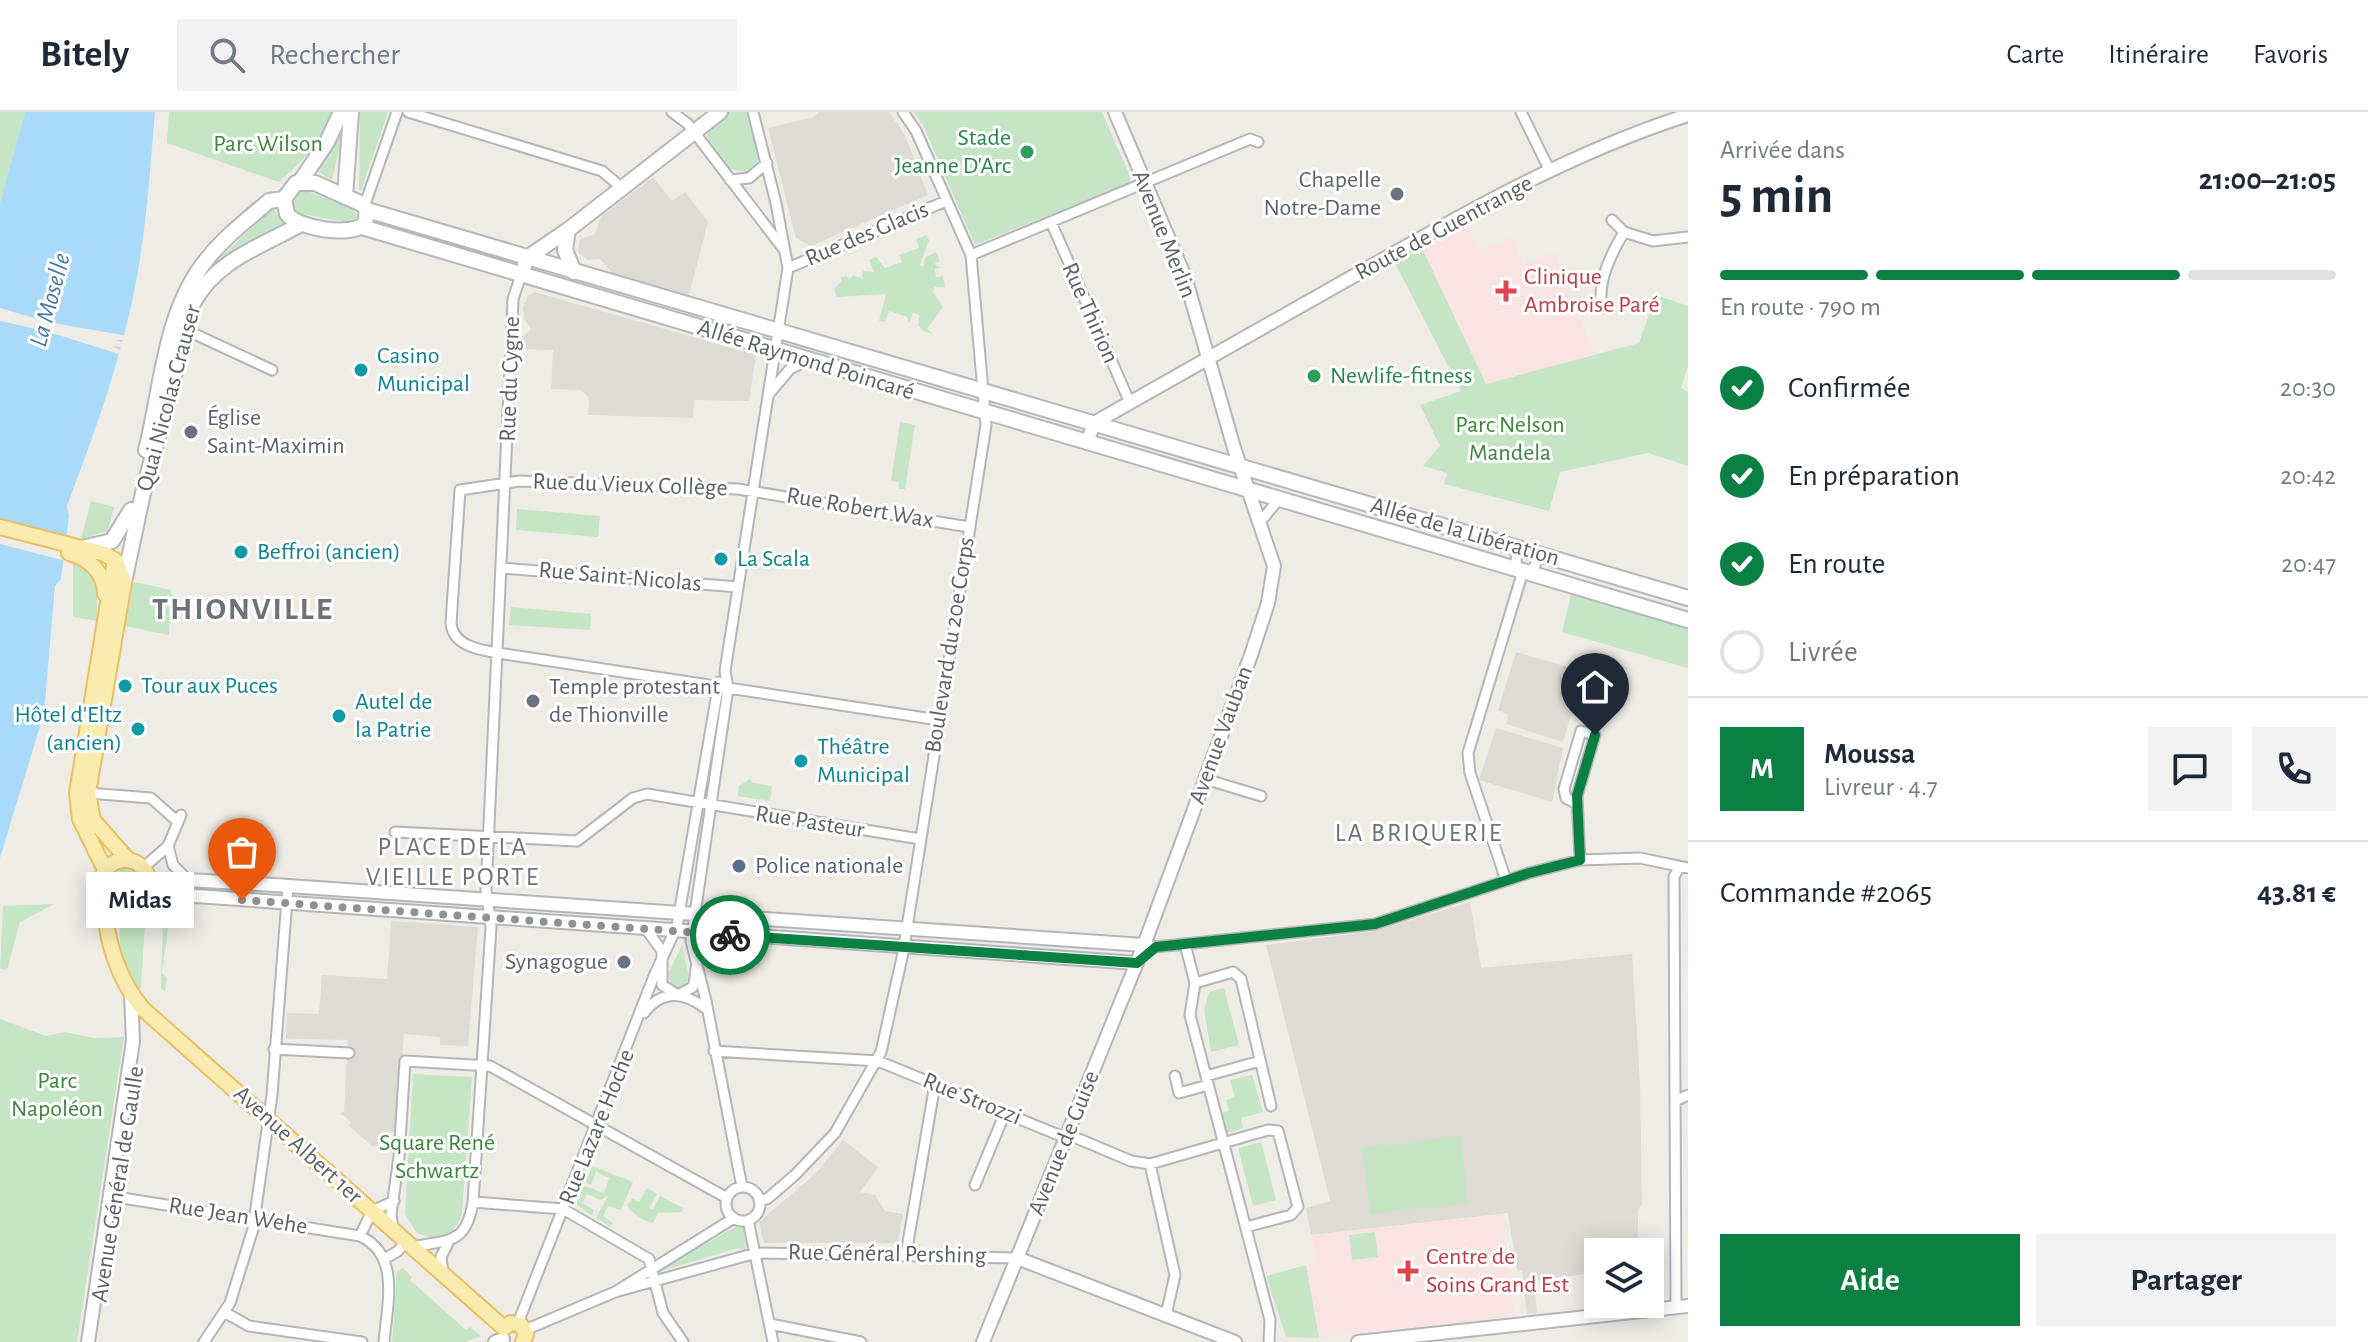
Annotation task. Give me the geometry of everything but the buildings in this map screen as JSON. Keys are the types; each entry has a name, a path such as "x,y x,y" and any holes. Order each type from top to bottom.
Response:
{"main road":[{"name":"Quai Nicolas Crauser","path":"113,561 127,533 182,300 194,277 217,247 269,201 284,199 288,190 300,182 327,142 341,112"},
{"path":"345,197 351,112"},
{"path":"521,275 534,260 568,235 691,128 720,112"},
{"name":"Allée Raymond Poincaré","path":"300,182 315,183 365,209 1241,467"},
{"path":"284,199 287,214 301,224"},
{"path":"362,227 367,219 365,209"},
{"name":"Quai Nicolas Crauser","path":"124,582 193,303 211,276 243,253 301,224"},
{"name":"Allée Raymond Poincaré","path":"301,224 351,230 362,227 774,352 1250,491"},
{"path":"568,235 565,250 574,272"},
{"name":"Allée de la Libération","path":"1241,467 1688,598"},
{"name":"Allée de la Libération","path":"1250,491 1688,620"},
{"path":"0,535 77,551 98,547 112,541 131,510"},
{"path":"0,527 113,561 124,582 93,793 93,820 101,834 146,876 144,898 134,906 121,908 106,899 101,883 105,870 114,863 128,860"},
{"path":"77,551 94,566 104,582 105,610"},
{"path":"105,870 80,819 77,798 113,561"},
{"name":"Avenue Albert 1er","path":"106,899 107,927 114,948 131,994 143,1009 510,1335"},
{"name":"Avenue Albert 1er","path":"114,948 115,925 121,908"}],"street":[{"path":"365,209 397,112"},
{"path":"408,112 602,171 622,188"},
{"path":"672,112 691,128 787,253"},
{"path":"742,1187 686,914 704,804 728,688 725,674 788,268 767,163 753,112"},
{"name":"Boulevard du 20e Corps","path":"759,1200 767,1199 795,1175 835,1133 878,1061 889,1026 907,929 985,414 971,255 916,131 903,112"},
{"name":"Avenue Merlin","path":"1115,112 1185,277 1208,358"},
{"path":"1521,112 1550,171"},
{"name":"Route de Guentrange","path":"1094,423 1438,228 1550,171 1641,130 1688,115"},
{"path":"971,255 1250,139 1258,142"},
{"path":"730,180 749,178 767,163"},
{"name":"Rue des Glacis","path":"788,268 946,201"},
{"path":"1612,220 1624,232 1653,241 1688,237"},
{"name":"Rue Thirion","path":"1051,222 1130,403"},
{"path":"1602,307 1599,292 1624,232"},
{"name":"Rue du Cygne","path":"483,1066 490,918 490,900 486,890 513,299 521,275"},
{"path":"186,330 272,370"},
{"name":"Avenue Vauban","path":"1150,946 1268,603 1274,566 1208,358"},
{"path":"768,395 790,369 806,361"},
{"path":"1087,443 1094,423"},
{"name":"Rue du Vieux Collège","path":"497,652 463,644 455,636 451,623 460,490 520,481 752,491"},
{"name":"Rue Robert Wax","path":"752,491 969,527"},
{"path":"1261,521 1279,499"},
{"path":"1506,880 1470,773 1468,753 1523,571 1516,565 1517,556 1529,552"},
{"name":"Rue Saint-Nicolas","path":"501,568 738,587"},
{"path":"497,652 939,720"},
{"path":"704,804 717,685 725,674"},
{"path":"1577,804 1566,798 1564,789 1581,731 1595,735 1577,804 1580,860"},
{"path":"1205,779 1261,796"},
{"path":"93,793 151,798 180,818 168,846 146,876"},
{"name":"Rue Pasteur","path":"489,835 577,841 633,798 647,794 920,839"},
{"path":"395,832 489,835"},
{"path":"168,846 173,865 188,880"},
{"path":"146,876 1150,946 1375,924 1506,880 1580,860 1640,858 1684,868"},
{"path":"1358,1342 1682,1306 1675,1101 1674,877 1684,868"},
{"path":"204,1342 224,1312 243,1267 254,1219 269,1119 284,903 288,886"},
{"path":"144,898 181,895 1137,963"},
{"name":"Rue Lazare Hoche","path":"510,1335 676,931 686,914"},
{"path":"646,929 659,944 664,961 662,985 705,1008"},
{"path":"641,1016 654,1000 678,995 693,987 695,962 702,947 712,936 722,934"},
{"path":"1185,944 1195,983 1190,1015 1270,1320 1269,1342"},
{"name":"Avenue de Guise","path":"983,1342 1137,963 1150,946"},
{"path":"1195,983 1233,972 1241,979 1271,1106"},
{"name":"Avenue Général de Gaulle","path":"90,1342 133,1041 131,994"},
{"name":"Avenue Général de Gaulle","path":"111,1197 143,1027 143,1009"},
{"path":"143,1027 154,1022 165,1027"},
{"path":"274,1049 349,1053"},
{"name":"Rue Strozzi","path":"714,1051 878,1061 1131,1161 1150,1164"},
{"path":"393,1229 391,1214 405,1061 490,1066 727,1198"},
{"path":"1175,1076 1179,1093 1260,1061"},
{"path":"443,1274 442,1253 469,1221 473,1202 483,1066"},
{"path":"906,1254 935,1084"},
{"path":"1675,1101 1688,1095"},
{"path":"975,1185 1005,1113"},
{"path":"1166,1315 1175,1275 1150,1164 1272,1129 1282,1137 1298,1207 1291,1215 1246,1227"},
{"path":"727,1198 742,1187"},
{"path":"510,1335 615,1292 734,1218 748,1220 758,1212 759,1200 753,1190 742,1187"},
{"name":"Rue Jean Wehe","path":"111,1197 360,1236"},
{"path":"727,1198 727,1209 734,1218"},
{"path":"384,1342 389,1277 386,1258 375,1243 360,1236 372,1211 394,1201"},
{"path":"473,1202 563,1209 649,1259 663,1313 683,1342"},
{"path":"748,1220 773,1342"},
{"path":"386,1258 410,1244 448,1243"},
{"name":"Rue Général Pershing","path":"615,1292 655,1284 756,1253 1017,1258"},
{"path":"1017,1258 1235,1342"},
{"path":"224,1312 249,1326 362,1342"},
{"path":"770,1324 861,1342"}],"shaded area":[{"path":"819,112 889,112 905,135 928,195 811,246 796,238 768,128 814,117"},
{"path":"653,177 672,201 685,192 708,222 689,295 612,273 600,259 587,260 578,252 580,239 595,234 601,217"},
{"name":"Clinique Ambroise Paré","path":"1468,223 1479,250 1512,237 1523,264 1555,252 1594,354 1486,385 1422,248"},
{"path":"535,292 756,355 749,401 694,400 693,418 588,415 589,398 581,390 551,389 553,350 520,349 521,339 531,329 524,319 523,308 528,295"},
{"path":"1516,652 1592,674 1579,717 1571,715 1563,742 1506,724 1508,715 1498,710"},
{"path":"1496,728 1563,748 1552,802 1479,780"},
{"path":"1470,902 1481,968 1632,954 1640,1082 1642,1204 1638,1210 1638,1238 1584,1238 1584,1274 1534,1281 1537,1313 1527,1314 1522,1270 1517,1270 1508,1213 1311,1235 1306,1208 1330,1201 1266,945 1375,931"},
{"path":"391,921 478,927 468,1046 440,1045 440,1037 404,1034 396,1132 391,1132 390,1147 372,1146 349,1126 351,1122 340,1113 344,1112 348,1040 286,1039 287,1013 319,1014 322,975 387,979"},
{"path":"843,1140 878,1167 860,1192 875,1195 885,1211 903,1214 898,1243 764,1243 759,1222 817,1172"},
{"name":"Centre de Soins Grand Est","path":"1503,1214 1514,1316 1319,1338 1306,1265 1317,1261 1311,1235"}],"green space":[{"path":"0,112 25,112 0,203"},
{"name":"Parc Wilson","path":"169,112 332,112 317,142 279,182 167,143"},
{"path":"360,112 388,112 361,191 359,189"},
{"path":"729,112 746,112 759,159 747,172 729,169 707,137 708,129"},
{"name":"Stade Jeanne D'Arc","path":"914,112 1102,112 1131,179 1129,183 975,245 923,125"},
{"path":"343,131 332,181 316,170"},
{"path":"307,191 355,209 356,220 349,223 298,213 293,207 293,198"},
{"path":"273,208 284,225 219,259"},
{"path":"926,235 929,240 920,265 923,267 926,257 936,252 940,261 935,263 936,266 942,267 935,269 936,277 943,276 945,287 935,287 933,292 943,307 927,329 933,334 923,331 918,325 920,315 913,313 909,323 907,317 889,311 885,322 879,321 886,294 837,297 834,289 842,281 840,277 847,276 849,279 854,275 862,279 863,271 874,272 869,260 876,257 885,268 902,262 899,255 919,248 916,239"},
{"name":"Parc Nelson Mandela","path":"1422,248 1486,384 1639,343 1656,295 1688,306 1688,366 1681,388 1688,392 1688,466 1648,453 1560,472 1549,511 1444,484 1447,473 1423,466 1440,446 1420,405 1461,391 1395,263"},
{"path":"900,422 915,425 905,489 898,489 899,482 891,481"},
{"path":"91,501 114,507 108,531 81,539"},
{"path":"517,509 600,516 598,537 516,530"},
{"path":"73,564 82,565 97,581 97,621 73,617"},
{"path":"135,582 171,590 175,596 170,611 169,635 125,626"},
{"path":"1571,595 1688,628 1688,668 1562,632"},
{"path":"511,607 591,614 590,630 509,625"},
{"path":"750,779 753,783 772,786 770,801 738,796 739,786"},
{"path":"124,869 135,873 139,884 135,895 124,899 113,895 109,884 113,873"},
{"path":"54,904 20,922 7,970 0,969 3,906"},
{"path":"146,909 140,989 130,975 119,934 122,917"},
{"path":"167,910 170,915 162,973 167,978 165,991 161,988 163,915"},
{"path":"682,945 689,977 685,985 679,988 671,984 668,974"},
{"path":"1224,988 1239,1045 1211,1052 1204,1010 1209,992"},
{"name":"Parc Napoléon","path":"0,1019 46,1036 65,1032 94,1038 124,1037 77,1342 0,1342"},
{"name":"Square René Schwartz","path":"413,1074 472,1077 462,1214 455,1228 437,1237 416,1232 405,1214"},
{"path":"1252,1075 1263,1112 1241,1118 1243,1128 1227,1133 1222,1113 1229,1111 1226,1100 1235,1097 1230,1080"},
{"path":"1461,1136 1468,1203 1370,1214 1362,1148"},
{"path":"1261,1142 1276,1200 1253,1206 1238,1148"},
{"path":"592,1166 633,1182 621,1210 608,1206 603,1216 613,1223 610,1227 596,1218 608,1196 601,1200 587,1194 582,1203 594,1210 592,1216 576,1204 584,1186 604,1193 609,1178 596,1172 591,1185 585,1182"},
{"path":"647,1188 657,1194 649,1208 653,1209 660,1196 683,1208 682,1212 658,1213 653,1223 638,1217 627,1206 632,1198 639,1202"},
{"path":"739,1225 744,1230 746,1250 738,1248 661,1271 663,1277 658,1277 658,1270"},
{"path":"1375,1232 1378,1257 1352,1260 1349,1235"},
{"path":"1306,1265 1319,1338 1286,1337 1266,1276"},
{"path":"403,1268 412,1277 410,1280 466,1330 470,1327 481,1336 466,1342 392,1342 397,1271"}],"water":[{"name":"La Moselle","path":"25,112 155,112 146,216 134,294 108,390 67,506 69,516 61,579 55,586 44,713 0,858 0,203"}],"pier":[{"path":"0,308 48,322 128,336 127,340 116,340 126,343 124,348 113,346 123,352 122,355 46,331 0,321"},
{"path":"0,519 69,536 66,561 0,544"}],"way so far":[{"path":"242,900 730,935"}],"place":[{"name":"Stade Jeanne D'Arc","path":"1027,152"},
{"name":"Chapelle Notre-Dame","path":"1397,194"},
{"name":"Clinique Ambroise Paré","path":"1506,291"},
{"name":"Casino Municipal","path":"361,370"},
{"name":"Newlife-fitness","path":"1314,376"},
{"name":"Église Saint-Maximin","path":"191,432"},
{"name":"Beffroi (ancien)","path":"241,552"},
{"name":"La Scala","path":"721,559"},
{"name":"Tour aux Puces","path":"125,686"},
{"name":"Temple protestant de Thionville","path":"533,701"},
{"name":"Autel de la Patrie","path":"339,716"},
{"name":"Hôtel d'Eltz (ancien)","path":"138,729"},
{"name":"Théâtre Municipal","path":"801,761"},
{"name":"Police nationale","path":"739,866"},
{"name":"Midas","path":"242,900"},
{"name":"Synagogue","path":"624,962"},
{"name":"Centre de Soins Grand Est","path":"1408,1271"}],"district":[{"name":"THIONVILLE","path":"243,609"},
{"name":"LA BRIQUERIE","path":"1419,833"},
{"name":"PLACE DE LA VIEILLE PORTE","path":"453,862"}],"route":[{"path":"730,935 1137,963 1156,947 1375,924 1529,873 1580,860 1577,796 1595,735"}]}
